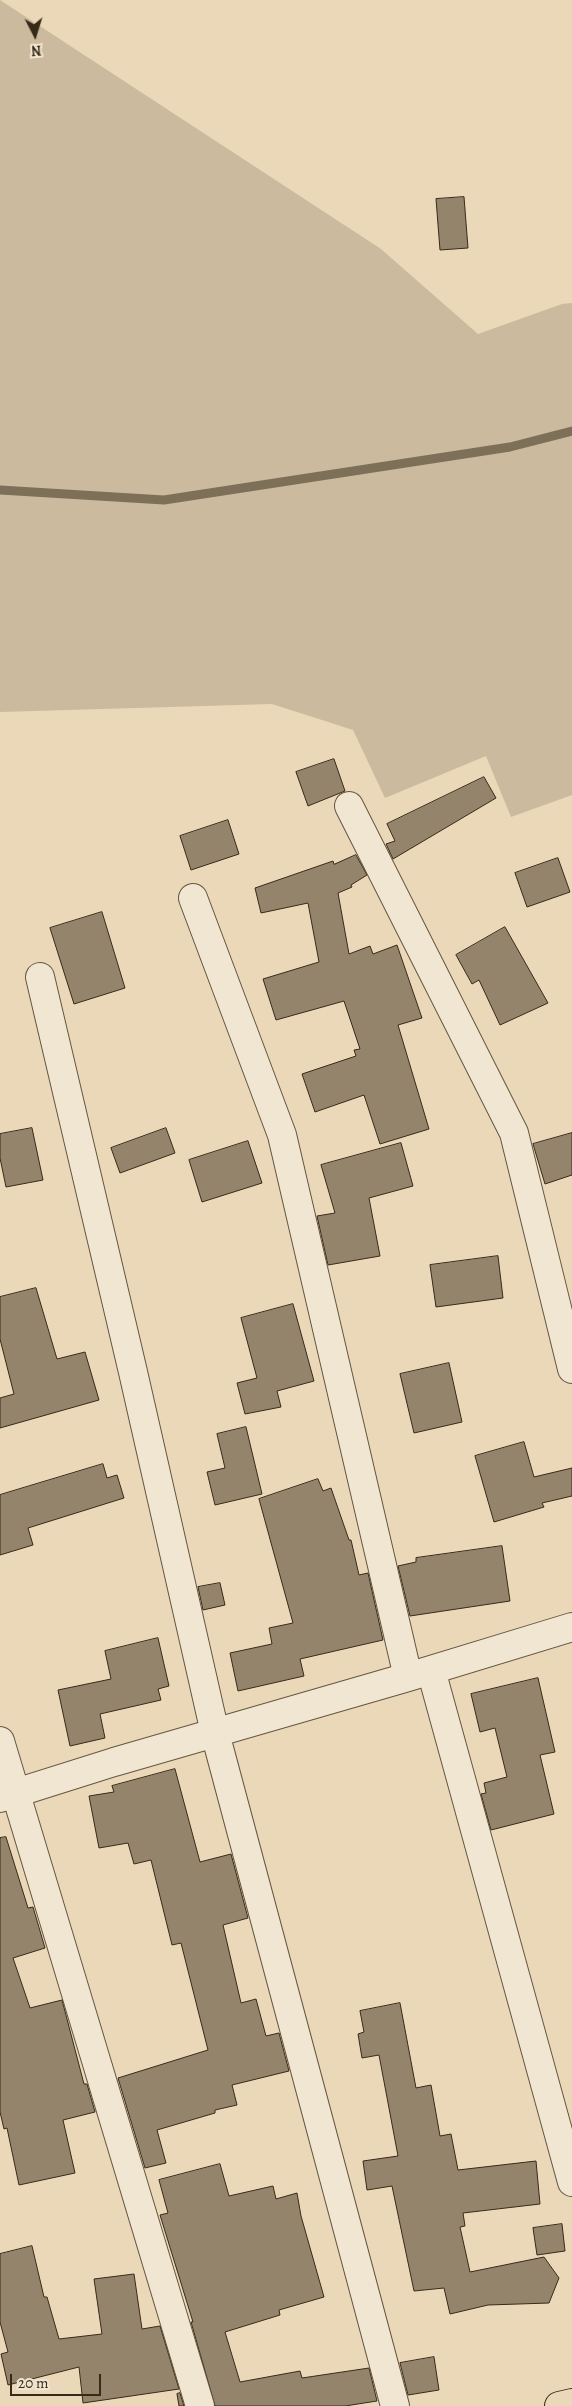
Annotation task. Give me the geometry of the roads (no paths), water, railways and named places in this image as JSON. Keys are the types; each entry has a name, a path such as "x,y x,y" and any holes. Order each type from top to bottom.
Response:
{"highway":[{"path":"559,2406 572,2403"}],"street":[{"path":"349,806 514,1133 572,1369"},
{"path":"194,898 282,1135 420,1674 572,2182"},
{"path":"40,977 133,1372 215,1733 394,2406"},
{"path":"8,1796 114,1762 420,1674 572,1627"},
{"path":"0,1741 8,1796 200,2406"}],"waterway":[{"path":"0,490 164,500 510,447 572,431"}]}
